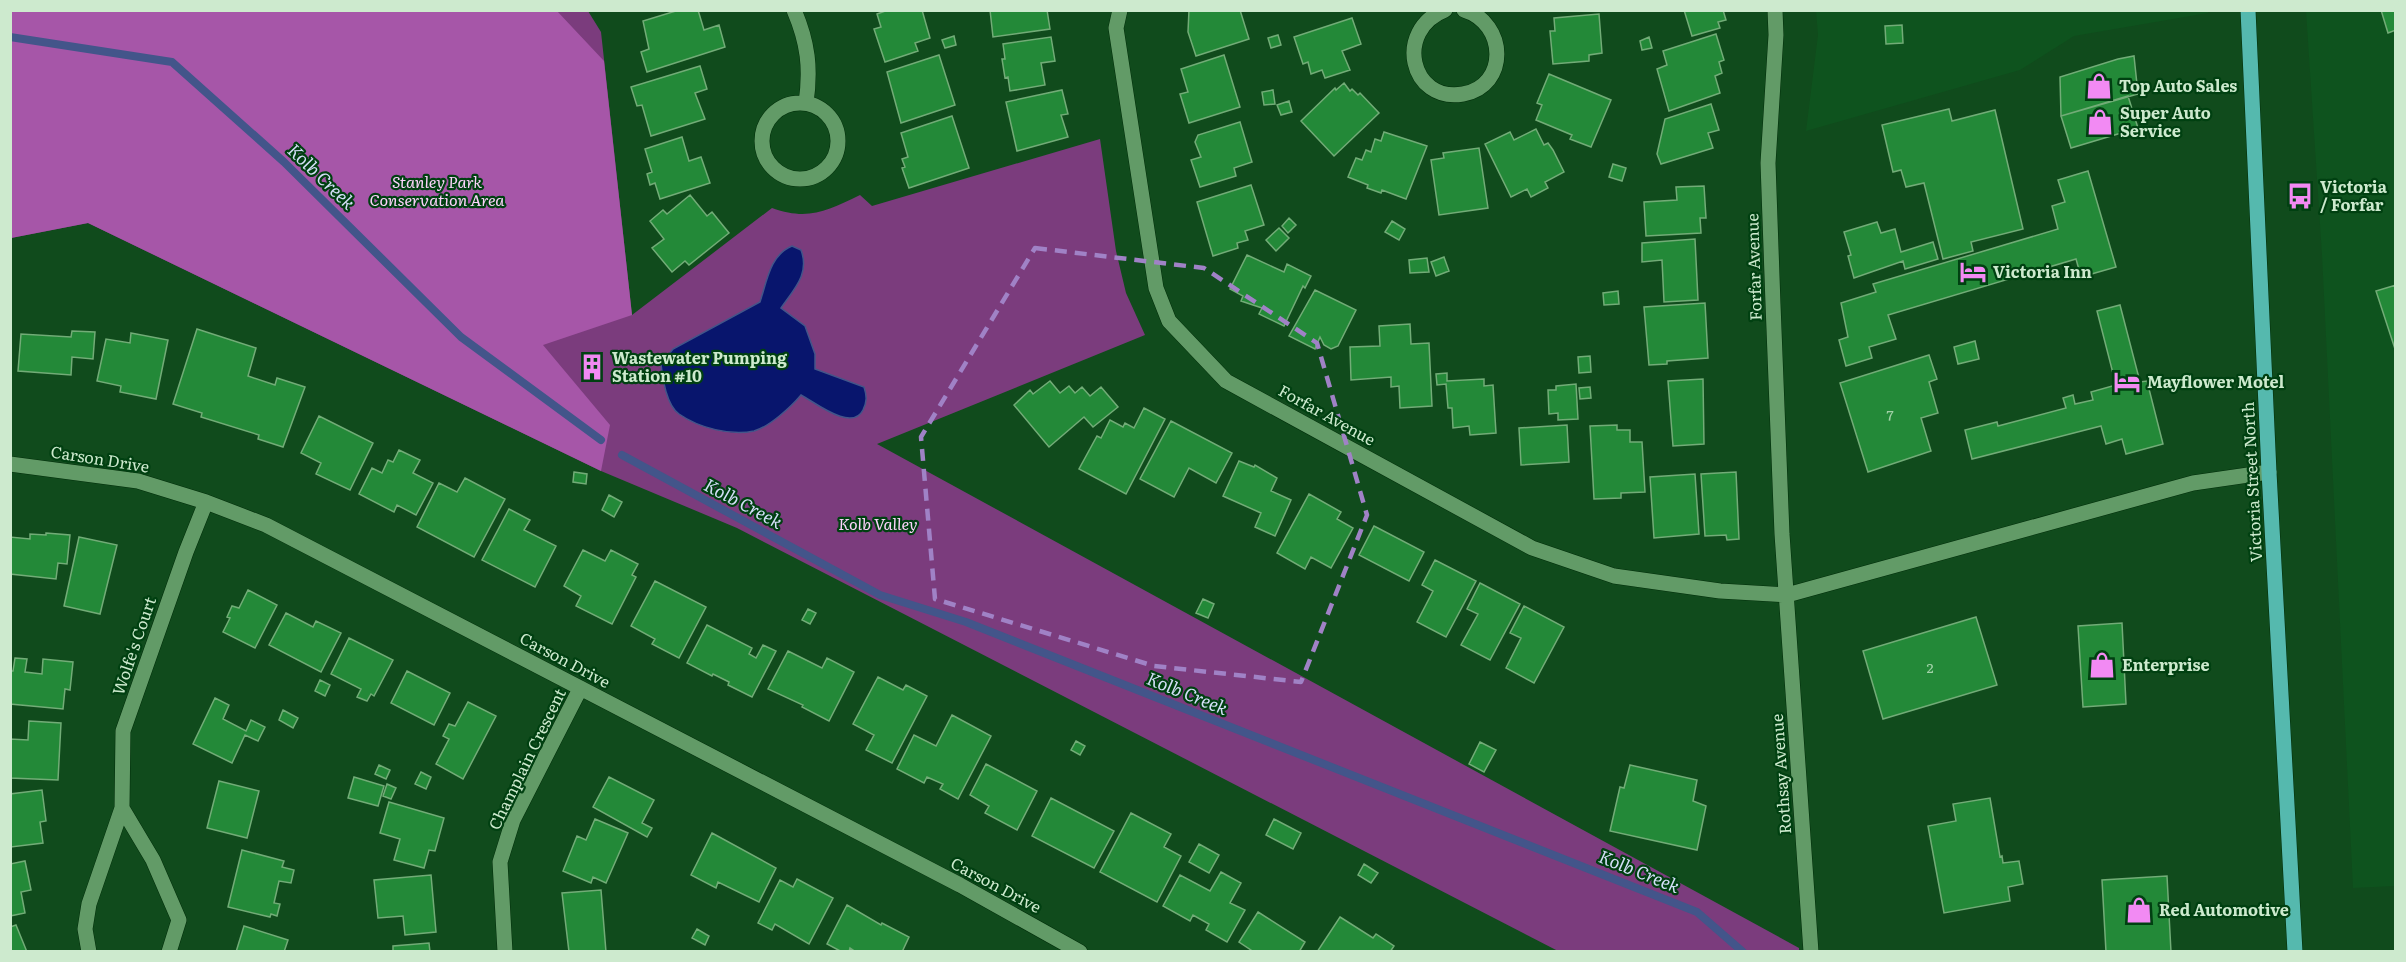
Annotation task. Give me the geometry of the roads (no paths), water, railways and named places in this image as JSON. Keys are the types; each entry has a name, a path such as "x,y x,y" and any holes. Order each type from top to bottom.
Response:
{"main road":[{"name":"Victoria Street North","path":"2248,10 2269,472 2295,951"}],"street":[{"path":"794,10 804,35 810,76 806,103"},
{"name":"Forfar Avenue","path":"1120,10 1116,28 1156,288 1169,321 1226,381 1532,548 1614,576 1720,591 1787,595 2193,483 2269,472"},
{"path":"1439,12 1424,23 1416,35 1413,58 1422,78 1433,88 1448,94 1463,94 1474,90 1486,81 1497,59 1497,42 1491,29 1481,18 1464,10"},
{"name":"Forfar Avenue","path":"1776,10 1768,163 1782,534 1787,595"},
{"path":"793,103 806,103 819,107 827,113 838,137 831,163 821,173 800,179 787,177 776,171 765,157 762,144 763,131 767,121 776,110 793,103"},
{"name":"Carson Drive","path":"10,464 138,481 206,502 266,525 960,885 1080,951"},
{"name":"Wolfe's Court","path":"89,951 85,929 89,904 122,808 123,731 206,502"},
{"name":"Rothsay Avenue","path":"1787,595 1811,951"},
{"name":"Champlain Crescent","path":"505,951 500,862 513,820 580,688"},
{"path":"122,808 153,860 179,920 170,951"}],"waterway":[{"name":"Kolb Creek","path":"10,37 172,62 284,162 461,337 601,440"},
{"name":"Kolb Creek","path":"622,455 880,595 966,622 1697,912 1743,952"}],"place":[{"name":"Top Auto Sales","path":"2099,86"},
{"name":"Super Auto Service","path":"2100,122"},
{"name":"Victoria / Forfar","path":"2300,196"},
{"name":"Victoria Inn","path":"1973,272"},
{"name":"Wastewater Pumping Station #10","path":"592,367"},
{"name":"Mayflower Motel","path":"2127,382"},
{"name":"Enterprise","path":"2102,665"},
{"name":"Red Automotive","path":"2139,910"}],"park label":[{"name":"Stanley Park Conservation Area","path":"437,191"},
{"name":"Kolb Valley","path":"878,524"}]}
